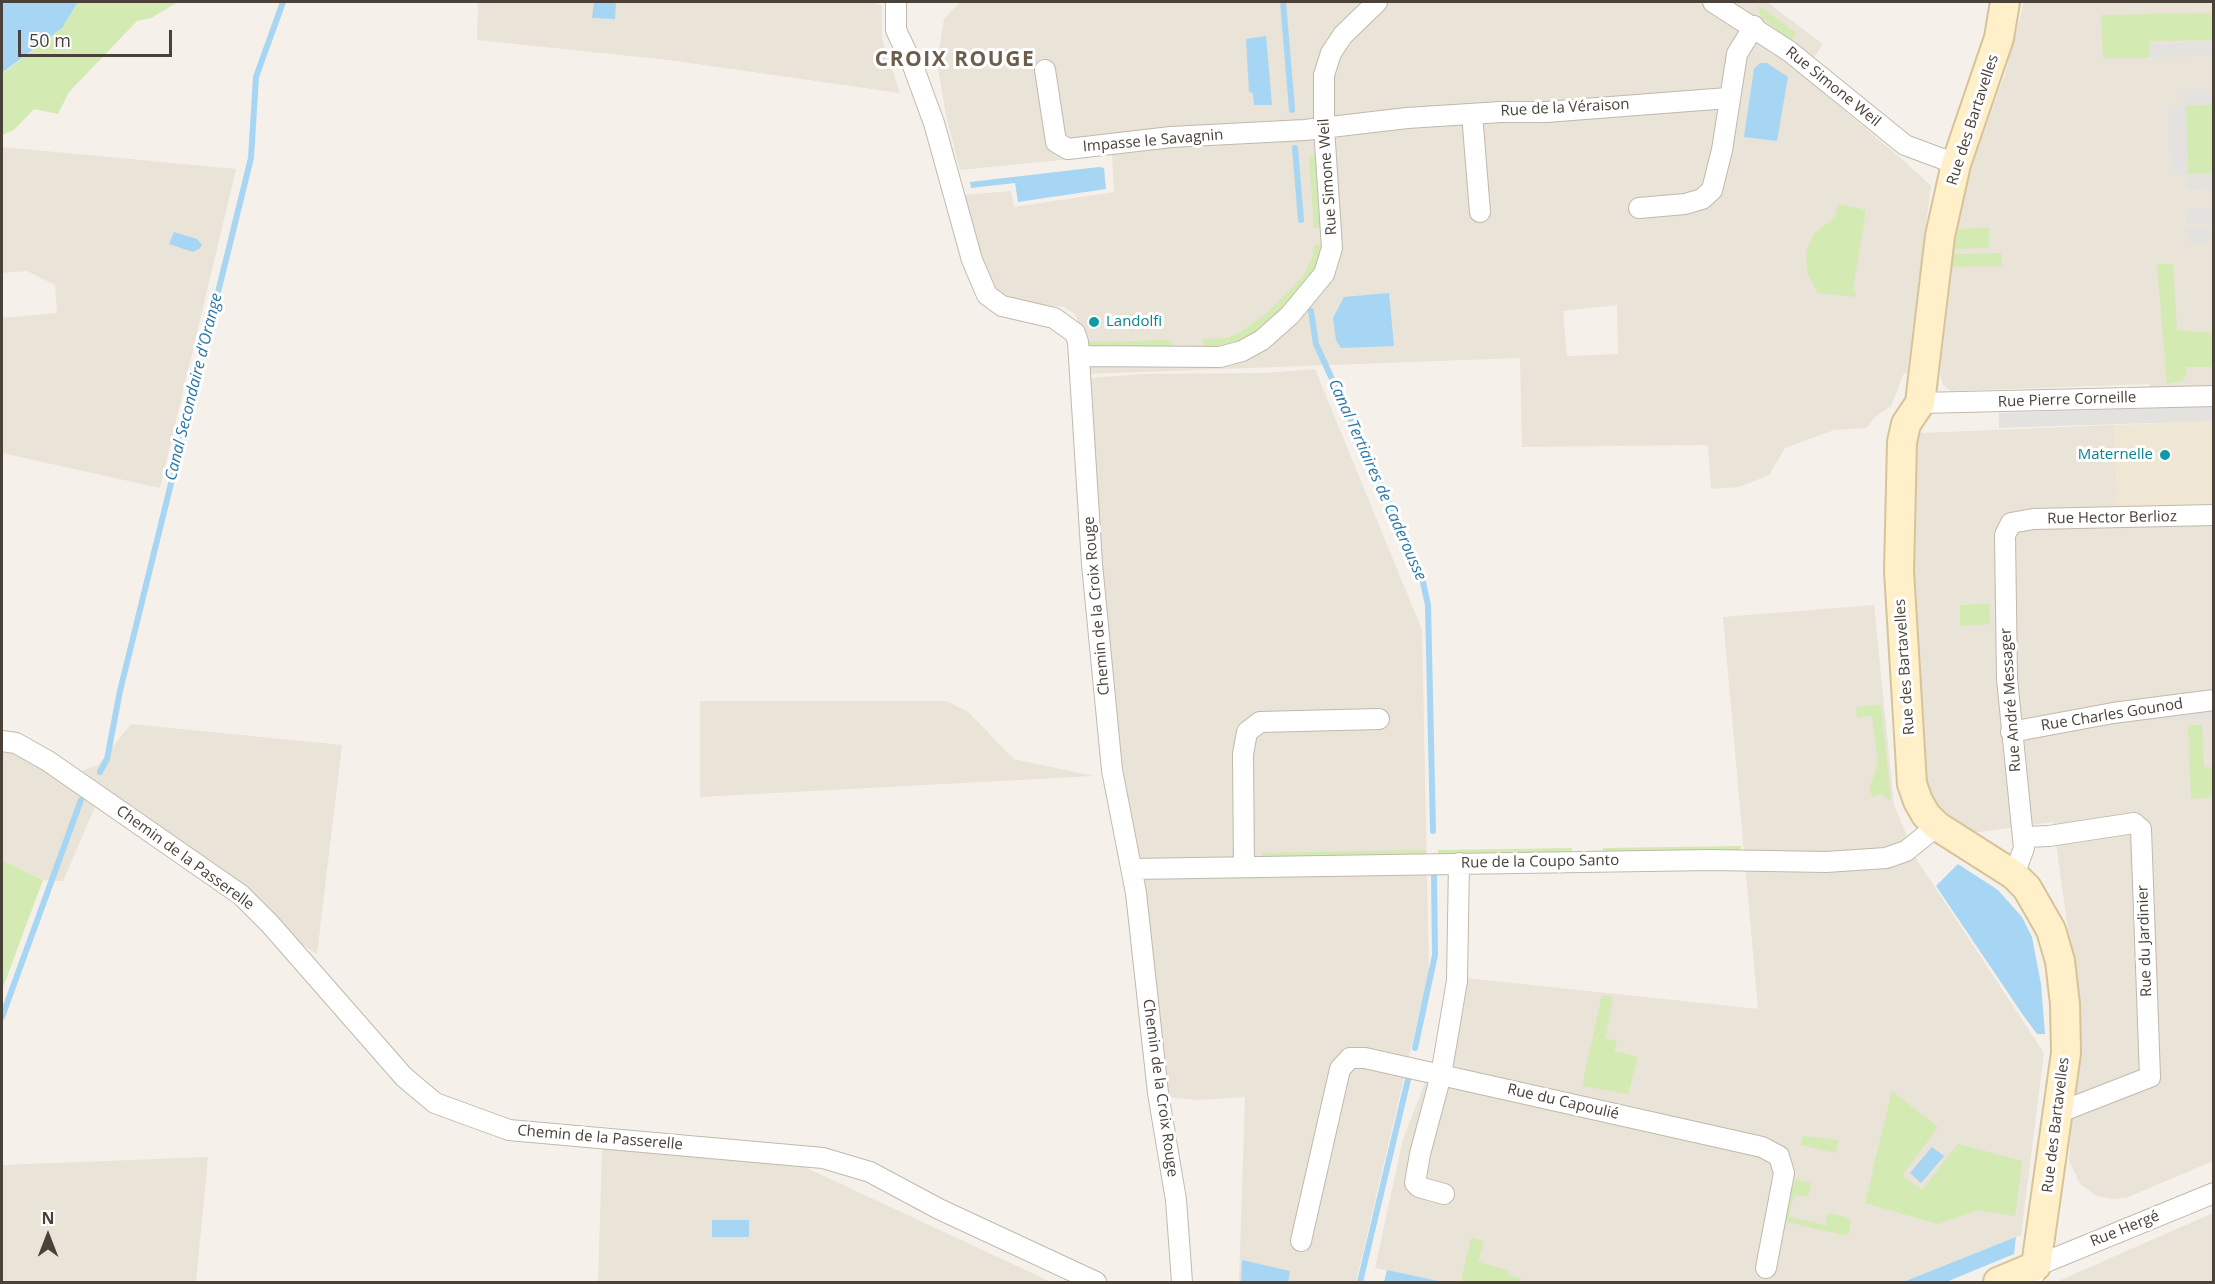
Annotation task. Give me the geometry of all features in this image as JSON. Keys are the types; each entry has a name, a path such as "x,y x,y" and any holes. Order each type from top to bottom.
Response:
{"street":[{"name":"Chemin de la Croix Rouge","path":"896,2 896,30 913,66 934,123 972,260 987,295 1002,306 1054,318 1067,326 1075,333 1081,356 1097,629 1112,770 1132,869 1158,1093 1176,1200 1182,1282"},
{"name":"Rue Simone Weil","path":"1081,356 1220,357 1242,351 1262,340 1290,315 1324,274 1332,248 1324,128 1324,75 1330,53 1343,35 1377,2"},
{"name":"Rue Simone Weil","path":"1713,2 1790,51 1905,145 1956,164"},
{"name":"Rue des Bartavelles","path":"2005,2 2000,38 1956,164 1940,236 1920,403 1906,424 1902,442 1899,571 1912,784 1926,815 1937,826 2014,875 2041,909 2051,930 2060,961 2065,1004 2066,1053 2060,1112 2035,1274"},
{"path":"1639,208 1684,204 1702,198 1712,190 1722,150 1728,98 1737,54 1754,26"},
{"name":"Impasse le Savagnin","path":"1045,70 1056,142 1068,149 1138,143 1171,137 1324,128"},
{"name":"Rue de la Véraison","path":"1324,128 1472,114 1546,112 1728,98"},
{"path":"1472,114 1480,212"},
{"name":"Rue Pierre Corneille","path":"1920,403 2214,396"},
{"name":"Rue Hector Berlioz","path":"2011,523 2033,519 2214,515"},
{"name":"Rue André Messager","path":"2011,523 2005,535 2007,679 2025,848 2014,875"},
{"name":"Rue Charles Gounod","path":"2011,732 2113,712 2214,700"},
{"path":"1244,867 1243,754 1247,732 1260,722 1379,719"},
{"name":"Chemin de la Passerelle","path":"2,741 16,743 48,761 241,895 270,924 404,1077 435,1102 509,1130 823,1158 870,1172 939,1209 1096,1282"},
{"name":"Rue du Jardinier","path":"2024,837 2049,836 2134,823 2142,829 2150,1077 2060,1112"},
{"name":"Rue de la Coupo Santo","path":"1132,869 1766,859 1806,862 1886,858 1906,851 1937,826"},
{"path":"1444,1194 1419,1187 1415,1183 1420,1154 1441,1075 1457,981 1459,863"},
{"name":"Rue du Capoulié","path":"1301,1241 1344,1063 1350,1058 1365,1058 1762,1147 1779,1156 1784,1173 1766,1268"},
{"name":"Rue Hergé","path":"2035,1274 2214,1193"},
{"path":"1998,1282 2035,1274"}],"shaded area":[{"path":"478,2 873,2 882,6 882,39 900,93 669,60 477,40"},
{"path":"960,2 1767,2 1823,44 1802,75 1931,186 1907,373 1904,373 1891,406 1876,416 1866,428 1834,430 1785,448 1769,475 1739,487 1711,489 1708,445 1522,447 1520,358 1088,374 1086,339 1075,314 1064,307 1023,303 997,292 983,275 962,195 1011,191 1014,207 1114,192 1112,155 960,170 946,116 937,62 944,19","holes":["1617,305 1618,354 1567,356 1563,311"]},
{"path":"2024,2 2213,2 2213,421 2150,423 2149,384 1951,391 1943,385 1940,374 1956,232 1969,172 2005,74"},
{"path":"2213,42 2213,56 2151,58 2150,45"},
{"path":"2213,89 2213,104 2186,106 2188,174 2170,174 2168,106 2184,106 2183,90"},
{"path":"2,147 236,169 160,488 2,453 2,318 57,313 55,285 27,271 2,273"},
{"path":"2213,174 2213,189 2186,190 2186,175"},
{"path":"2213,208 2213,223 2187,224 2187,209"},
{"path":"2213,227 2213,242 2188,243 2187,228"},
{"path":"1315,369 1422,630 1429,971 1356,1282 1239,1282 1245,1097 1199,1100 1166,1097 1112,697 1089,416 1090,378 1145,374 1266,373"},
{"path":"2213,406 2213,421 1999,428 1999,413"},
{"path":"2213,421 2213,504 2118,507 2114,425"},
{"path":"2114,425 2118,507 2213,504 2213,1161 2126,1198 2112,1199 2097,1196 2080,1184 2069,1160 2074,1092 2081,1056 2080,1016 2053,822 1971,833 1961,829 1943,812 1929,792 1924,762 1914,643 1914,541 1918,436 1921,433"},
{"path":"1874,605 1894,805 1917,860 2044,1053 2021,1235 1903,1282 1443,1282 1375,1268 1403,1139 1466,978 1758,1009 1723,617"},
{"path":"700,701 946,701 967,711 1014,759 1093,776 700,797"},
{"path":"2213,708 2213,719 2120,721"},
{"path":"131,724 342,745 317,954 95,807 63,881 43,880 2,860 2,753 13,752 62,778 98,765"},
{"path":"602,1149 794,1162 1051,1282 598,1282"},
{"path":"208,1157 196,1282 2,1282 2,1165"},
{"path":"2213,1213 2213,1282 2056,1282 2081,1271"}],"green space":[{"path":"78,2 178,2 151,18 137,21 69,92 58,114 34,109 14,130 2,135 2,74 62,28"},
{"path":"1758,5 1796,33 1790,41 1761,16"},
{"path":"2213,13 2213,40 2150,41 2150,58 2103,58 2101,15"},
{"path":"2213,104 2213,173 2188,174 2186,106"},
{"path":"1318,155 1325,227 1314,228 1309,156"},
{"path":"1838,204 1866,210 1853,289 1857,297 1818,293 1807,273 1806,250 1814,234 1835,217"},
{"path":"1989,228 1989,248 1954,249 1958,229"},
{"path":"1314,245 1325,245 1315,275 1262,330 1241,341 1202,349 1203,339 1227,338 1239,333 1267,313 1303,276 1313,256"},
{"path":"2001,253 2002,266 1952,267 1954,254"},
{"path":"2157,264 2173,264 2177,330 2213,333 2213,367 2187,367 2184,380 2167,384"},
{"path":"1171,340 1172,350 1103,353 1085,342"},
{"path":"1989,604 1990,624 1960,626 1960,605"},
{"path":"1881,705 1891,801 1881,793 1873,797 1869,790 1878,763 1872,716 1857,717 1856,707"},
{"path":"2188,725 2202,725 2204,767 2213,767 2213,797 2191,799"},
{"path":"1742,846 1739,851 1603,852 1603,848"},
{"path":"1572,848 1571,853 1438,855 1438,850"},
{"path":"1426,850 1426,855 1262,857 1263,853"},
{"path":"2,860 43,880 2,990"},
{"path":"1602,995 1613,997 1605,1038 1617,1041 1614,1051 1638,1057 1628,1094 1582,1086"},
{"path":"1892,1091 1938,1127 1902,1176 1922,1190 1958,1144 2022,1161 2015,1216 1978,1210 1938,1224 1865,1203"},
{"path":"1803,1136 1839,1140 1836,1153 1801,1145"},
{"path":"1795,1179 1811,1183 1808,1197 1794,1195 1789,1217 1825,1225 1828,1213 1842,1216 1851,1220 1848,1236 1783,1221 1790,1189 1794,1188"},
{"path":"1471,1238 1484,1241 1478,1262 1508,1270 1508,1275 1521,1278 1519,1282 1461,1282"}],"water":[{"path":"2,2 78,2 62,28 2,73"},
{"path":"594,2 616,2 615,19 592,18"},
{"path":"1266,36 1272,105 1254,105 1253,94 1249,91 1246,39"},
{"path":"1760,63 1767,63 1788,77 1777,141 1744,137 1754,69"},
{"path":"1104,168 1106,189 1018,202 1015,183 971,188 970,182"},
{"path":"174,232 197,239 202,245 193,252 169,244"},
{"path":"1389,293 1394,346 1341,348 1336,340 1333,318 1344,297"},
{"path":"1958,864 1998,890 2022,917 2032,937 2041,984 2045,1034 2037,1034 2023,1015 1936,886"},
{"path":"1932,1147 1944,1156 1921,1183 1910,1173"},
{"path":"712,1220 749,1220 749,1237 712,1237"},
{"path":"2016,1237 2014,1254 1946,1282 1903,1282"},
{"path":"1242,1260 1290,1271 1288,1282 1241,1282"},
{"path":"1387,1270 1443,1282 1384,1282"}],"waterway":[{"name":"Canal Secondaire d'Orange","path":"100,772 107,759 120,691 251,158 256,77 283,2"},
{"name":"Canal Tertiaires de Caderousse","path":"1283,2 1292,110"},
{"name":"Canal Tertiaires de Caderousse","path":"1295,148 1301,220"},
{"name":"Canal Tertiaires de Caderousse","path":"1311,311 1316,344 1421,573 1428,605 1433,831"},
{"name":"Canal Secondaire d'Orange","path":"2,1017 81,800"},
{"name":"Canal Tertiaires de Caderousse","path":"1415,1048 1435,955 1434,876"},
{"name":"Canal Tertiaires de Caderousse","path":"1360,1282 1410,1071"}],"place":[{"name":"Landolfi","path":"1094,322"},
{"name":"Maternelle","path":"2165,455"}],"district":[{"name":"CROIX ROUGE","path":"955,60"}]}
